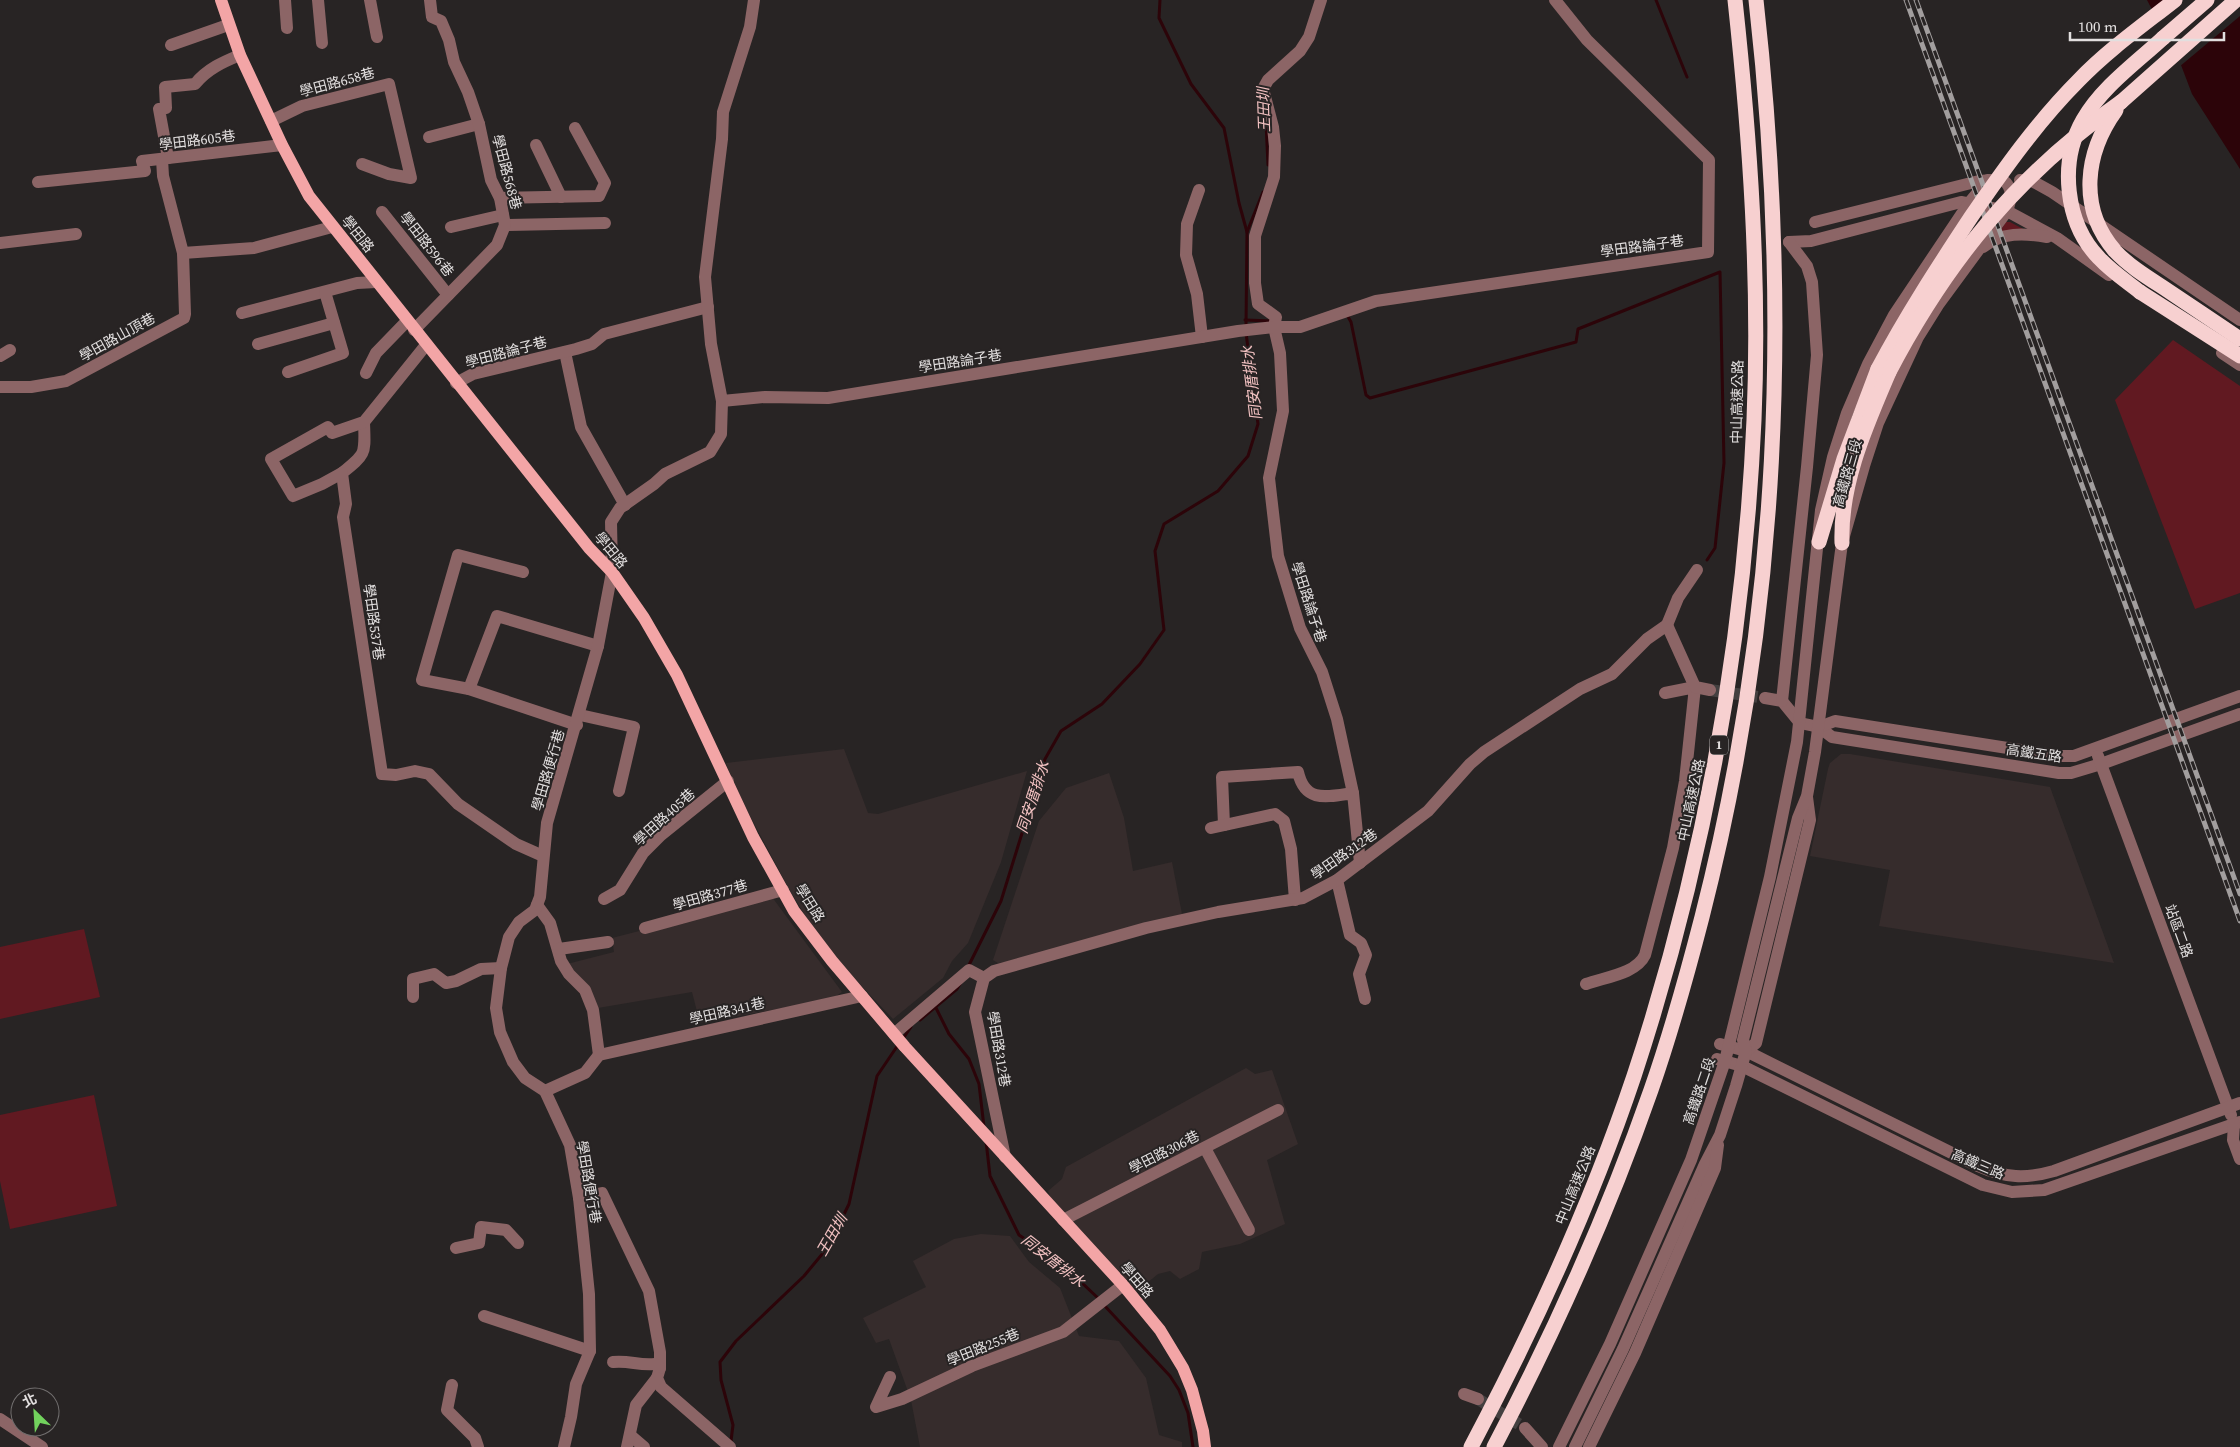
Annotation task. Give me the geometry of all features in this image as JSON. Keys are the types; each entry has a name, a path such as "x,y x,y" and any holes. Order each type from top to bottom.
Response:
{"highway":[{"name":"中山高速公路","path":"1471,1447 1510,1372 1558,1272 1596,1180 1633,1079 1671,953 1706,810 1719,746 1744,571 1754,418 1755,281 1752,195 1735,0"},
{"name":"1","path":"1494,1447 1529,1381 1576,1280 1615,1188 1652,1086 1691,958 1727,815 1739,749 1764,573 1775,418 1776,281 1763,66 1756,0"},
{"path":"1842,543 1842,518 1854,461 1884,371 1904,319 2003,170 2041,122 2100,60 2175,0"},
{"path":"2207,0 2119,78 2092,108 2083,120 2070,154 2068,173 2070,192 2078,224 2087,242 2098,257 2140,292 2240,356"},
{"path":"1819,542 1844,458 1884,371 1936,290 1967,247 2000,207 2058,151 2094,121 2121,102 2236,0"},
{"path":"2121,102 2094,149 2090,165 2091,195 2099,225 2116,252 2131,265 2240,339"}],"main road":[{"name":"學田路","path":"221,0 228,26 240,55 282,145 309,196 426,346 589,548 612,572 644,618 677,675 753,837 794,911 832,961 894,1034 1063,1220 1118,1289 1160,1330 1182,1368 1197,1403 1205,1447"}],"street":[{"path":"285,0 287,28"},
{"path":"318,0 322,43"},
{"path":"370,0 377,37"},
{"name":"學田路568巷","path":"366,373 376,353 448,295 497,245 504,220 500,198 491,180 479,124 468,92 454,62 440,20 432,17 430,0"},
{"path":"612,572 611,522 620,508 665,474 710,452 721,434 722,400 711,344 705,277 722,139 723,112 750,27 754,0"},
{"name":"學田路論子巷","path":"1321,0 1309,37 1300,51 1268,80 1263,89 1273,128 1274,177 1255,236 1255,283 1258,304 1276,317 1274,327 1280,353 1283,411 1269,478 1278,556 1300,628 1322,672 1337,719 1353,793 1360,863"},
{"name":"學田路論子巷","path":"722,400 828,398 1202,337 1274,327 1300,327 1376,301 1708,252 1709,160 1587,40 1555,0"},
{"path":"171,45 228,26"},
{"name":"學田路山頂巷","path":"0,387 31,387 66,381 180,320 186,314 183,253 163,176 165,158 159,109 166,108 165,87 195,84 202,75 218,64 240,55"},
{"name":"學田路658巷","path":"271,121 302,106 390,84 411,178 389,174 362,164"},
{"path":"428,137 479,124"},
{"path":"500,198 599,196 605,183 575,128"},
{"name":"學田路605巷","path":"38,182 145,171 142,161 282,145"},
{"path":"536,145 561,197"},
{"path":"1800,723 1822,510 1833,457 1847,414 1868,364 1894,315 1969,203 1988,180"},
{"path":"1815,222 1988,180 2032,181 2052,192 2240,320"},
{"path":"2003,180 2010,187 2011,195 2007,211"},
{"path":"1199,190 1187,224 1186,256 1196,294 1202,337"},
{"path":"1782,701 1817,355 1812,282 1807,266 1789,242 1811,241 1960,202 2007,211 2058,238 2240,365"},
{"name":"高鐵路三段","path":"1819,727 1842,543 1878,423 1893,387 1918,337 1975,253 2007,211"},
{"name":"學田路596巷","path":"382,212 448,295"},
{"path":"451,227 504,220 605,223"},
{"path":"183,253 254,248 332,227"},
{"path":"0,243 76,234"},
{"name":"高鐵路三段","path":"1975,253 1996,239 2012,234 2030,234 2058,238"},
{"path":"242,313 357,284 376,282"},
{"path":"288,372 343,354 325,292"},
{"name":"學田路論子巷","path":"456,383 473,374 592,344 604,334 708,307"},
{"path":"258,344 334,323"},
{"path":"364,422 365,448 362,457 342,473 293,496 271,459 328,427 332,433 364,422 426,346"},
{"name":"學田路論子巷","path":"565,352 581,427 625,505"},
{"name":"學田路537巷","path":"342,473 346,504 343,518 382,774 396,775 415,771 429,774 458,804 516,844 543,856"},
{"path":"523,572 458,555 422,680 469,689 578,720 634,728 619,791"},
{"path":"1586,984 1634,968 1642,963 1645,956 1673,848 1685,781 1695,687 1667,625 1678,598 1697,570"},
{"name":"學田路便行巷","path":"537,905 540,897 548,823 598,646 612,572"},
{"path":"469,689 497,616 598,646"},
{"name":"學田路312巷","path":"1005,1157 975,1012 984,978 994,971 1146,928 1218,912 1303,898 1337,880 1428,812 1470,764 1484,752 1580,689 1612,674 1647,639 1667,625"},
{"path":"1665,693 1695,687 1710,690"},
{"name":"高鐵五路","path":"1819,727 1835,721 2059,756 2074,756 2240,696"},
{"path":"1765,698 1782,701 1800,723"},
{"name":"高鐵五路","path":"1800,723 1819,727 1832,737 2059,773 2071,773 2240,714"},
{"name":"高鐵路二段","path":"1559,1447 1610,1344 1691,1160 1721,1060 1770,877 1800,723"},
{"path":"1589,1447 1635,1353 1715,1168 1720,1135 1746,1051 1756,1043 1810,820 1807,796 1819,727"},
{"name":"站區二路","path":"2096,749 2234,1105 2238,1125 2233,1140 2240,1159"},
{"path":"1224,824 1222,777 1298,772 1300,784 1307,792 1325,797 1353,793"},
{"name":"學田路405巷","path":"604,899 620,890 643,852 661,835 728,782"},
{"path":"1211,828 1275,814 1284,821 1291,848 1295,900"},
{"path":"1337,880 1350,935 1361,943 1366,955 1359,974 1365,999"},
{"name":"學田路377巷","path":"645,928 784,890"},
{"path":"537,905 550,923 559,949 565,968 585,990 593,1010 599,1055 585,1073 545,1091 525,1078 513,1062 500,1032 496,1008 501,968 509,938 519,922 535,910 537,905"},
{"path":"559,949 608,942"},
{"path":"413,997 413,979 434,974 446,983 456,981 481,969 501,968"},
{"path":"894,1034 968,970 984,978"},
{"name":"學田路341巷","path":"599,1055 862,996"},
{"name":"高鐵三路","path":"1725,1045 1746,1051 1978,1166 2013,1178 2027,1178 2054,1171 2234,1105"},
{"name":"高鐵三路","path":"1721,1060 1742,1066 1983,1185 2012,1192 2044,1190 2238,1125"},
{"name":"學田路便行巷","path":"545,1091 570,1145 579,1198 589,1294 590,1351 576,1384 564,1447"},
{"name":"學田路306巷","path":"1063,1220 1278,1110"},
{"path":"1575,1447 1624,1349 1705,1164 1720,1135"},
{"path":"1205,1148 1249,1230"},
{"path":"579,1198 602,1193 649,1291 654,1312 658,1373 636,1405 629,1441 644,1447"},
{"path":"456,1248 479,1243 481,1227 506,1230 518,1243"},
{"name":"學田路255巷","path":"890,1377 876,1406 902,1399 972,1366 1063,1332 1118,1289"},
{"path":"484,1316 590,1351"},
{"path":"613,1362 624,1361 642,1366 655,1364 661,1387 730,1447"},
{"path":"452,1385 446,1410 475,1438 478,1447"},
{"path":"1464,1394 1478,1399"},
{"path":"0,1419 42,1447"},
{"path":"1525,1428 1542,1447"}],"shaded area":[{"path":"2147,0 2240,0 2240,169 2192,94 2181,65"},
{"path":"2006,222 2010,222 2025,230 1998,234"},
{"path":"2173,340 2240,386 2240,593 2195,609 2115,400"},
{"path":"844,749 868,813 878,814 1027,771 1001,862 968,943 952,961 943,978 893,1019 824,947 789,889 733,784 726,763"},
{"path":"1841,754 2050,787 2114,963 1879,926 1890,870 1810,856 1828,769 1830,763"},
{"path":"1109,773 1124,818 1133,871 1172,862 1182,914 1015,961 998,963 993,960 1039,821 1066,788"},
{"path":"772,897 842,992 832,999 700,1023 692,992 592,1009 563,965 614,952 612,938"},
{"path":"84,929 100,997 0,1019 0,947"},
{"path":"1246,1068 1255,1074 1272,1070 1298,1144 1267,1160 1285,1224 1240,1244 1202,1252 1199,1269 1180,1279 1170,1271 1158,1274 1136,1292 1051,1199 1048,1191 1062,1179 1066,1167"},
{"path":"94,1095 117,1206 10,1229 0,1181 0,1115"},
{"path":"981,1234 1010,1236 1029,1262 1060,1288 1079,1336 1119,1341 1146,1378 1159,1435 1182,1442 1182,1447 920,1447 911,1400 889,1339 876,1343 863,1318 926,1287 913,1261 954,1239"}],"pier":[{"path":"2166,0 2240,0 2240,16 2179,67 2150,13"}],"waterway":[{"name":"同安厝排水","path":"1160,0 1159,18 1191,84 1224,128 1239,203 1247,232 1246,327"},
{"path":"1656,0 1687,77"},
{"name":"王田圳","path":"1266,123 1268,165"},
{"name":"王田圳","path":"1247,232 1263,192"},
{"path":"1347,315 1351,322 1366,395 1370,398 1576,342 1578,329 1720,272 1724,463 1715,548 1707,560"},
{"path":"1245,320 1273,321"},
{"name":"同安厝排水","path":"968,967 1001,901 1045,759 1061,731 1102,704 1140,664 1164,630 1155,551 1164,524 1218,491 1248,456 1258,424 1246,333"},
{"name":"同安厝排水","path":"920,1020 957,989 960,984"},
{"name":"同安厝排水","path":"936,1008 949,1034 969,1059 979,1084 984,1127"},
{"name":"王田圳","path":"902,1040 911,1027"},
{"name":"王田圳","path":"731,1441 733,1425 721,1380 720,1362 736,1341 804,1276 828,1247 849,1204 877,1076 898,1045"},
{"name":"同安厝排水","path":"986,1141 990,1176 1019,1235 1062,1264 1099,1299"},
{"name":"同安厝排水","path":"1103,1304 1170,1376 1179,1390 1188,1413 1193,1447"}],"tunnel":[{"path":"1710,690 1765,698"},
{"path":"1478,1399 1525,1428"}],"railway":[{"path":"1906,0 2240,921"},
{"path":"1916,0 2240,894"}]}
